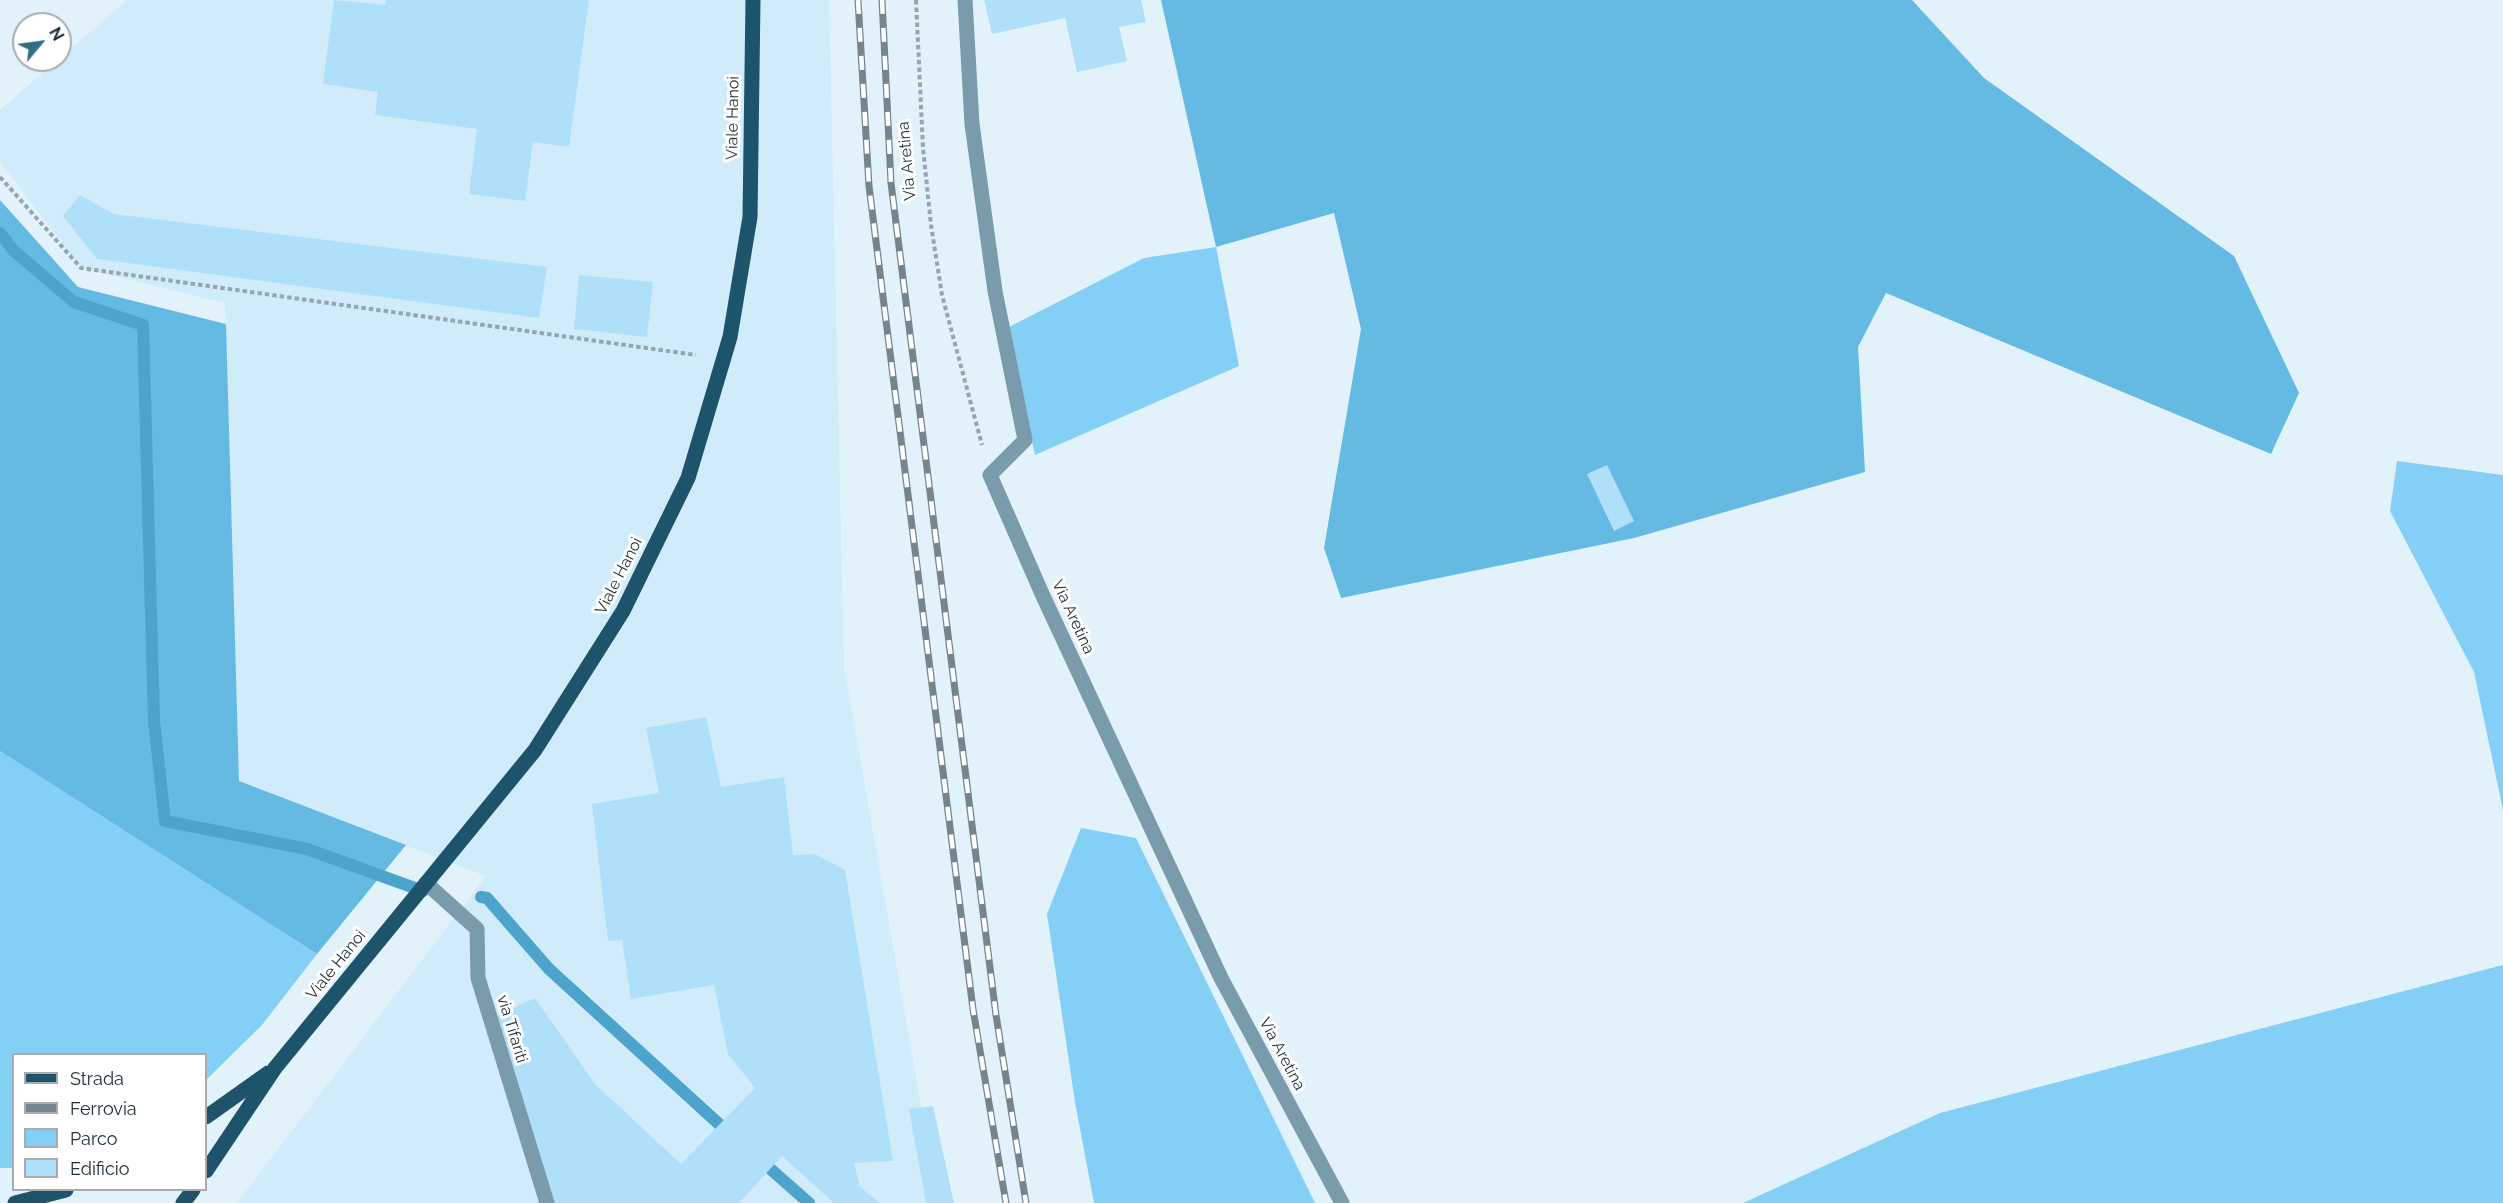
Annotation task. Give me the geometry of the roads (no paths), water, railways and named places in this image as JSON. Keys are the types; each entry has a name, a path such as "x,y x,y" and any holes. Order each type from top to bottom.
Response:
{"main road":[{"name":"Viale Hanoi","path":"207,1169 275,1068 535,750 623,611 688,478 730,337 750,217 753,0"},
{"name":"Viale Hanoi","path":"207,1116 275,1068"},
{"path":"15,1203 62,1191"},
{"path":"183,1203 192,1191"}],"street":[{"name":"Via Aretina","path":"965,0 972,124 993,279 1025,440 990,475 1043,596 1221,978 1342,1203"},
{"name":"via Tifariti","path":"426,883 477,929 478,978 547,1203"}],"waterway":[{"path":"0,233 14,251 74,302 143,325 154,721 165,821 307,849 423,891"},
{"path":"481,897 487,898 549,969 731,1135"},
{"path":"758,1158 809,1203"}],"railway":[{"path":"858,0 869,186 973,1009 1006,1203"},
{"path":"882,0 891,183 996,1015 1026,1203"}]}
